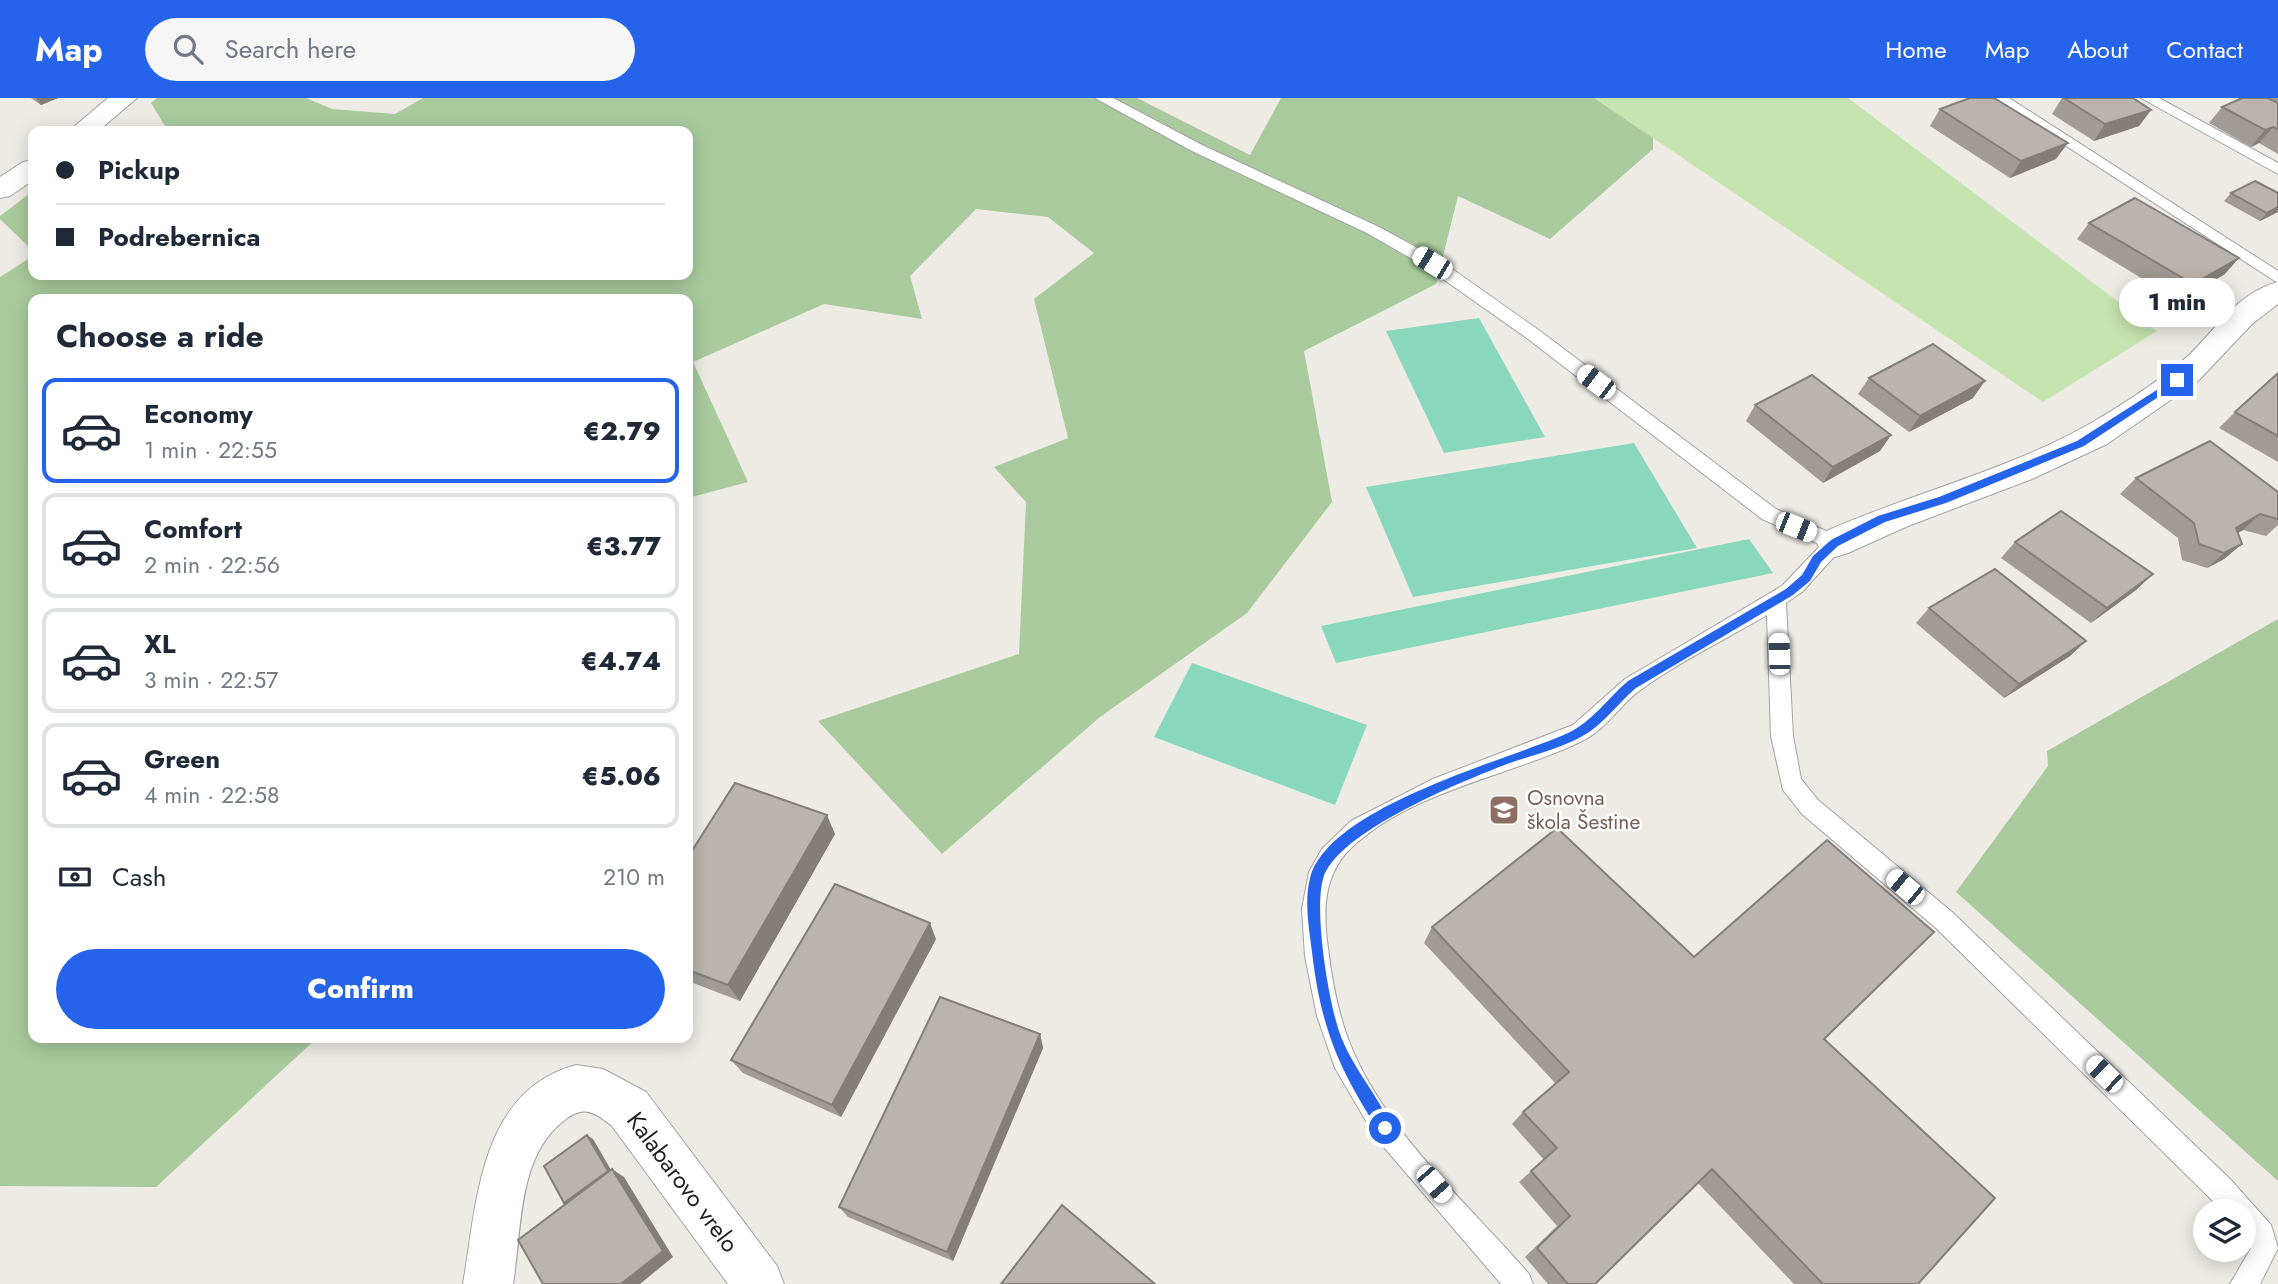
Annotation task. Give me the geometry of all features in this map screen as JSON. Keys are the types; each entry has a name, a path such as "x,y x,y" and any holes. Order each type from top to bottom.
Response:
{"street":[{"path":"88,126 124,98"},
{"path":"0,190 28,171"},
{"path":"1835,543 1882,519 1943,500 2080,444 2126,417 2193,369 2245,314 2278,292"},
{"name":"Kalabarovo vrelo","path":"488,1284 507,1167 521,1133 540,1107 564,1091 588,1087 611,1094 629,1109 759,1284"}],"lane":[{"path":"1102,98 1219,159 1382,234 1432,263 1534,335 1769,514 1835,543 1817,559 1806,578 1776,599 1632,685 1611,702 1597,721 1573,736 1500,762 1379,816 1331,853 1317,877 1313,906 1322,987 1332,1031 1350,1073 1385,1128 1519,1284"},
{"path":"1999,98 2278,278"},
{"path":"2147,98 2278,169"},
{"path":"1776,599 1782,736 1791,783 1810,807 1944,920 2183,1150 2230,1199"},
{"path":"2244,1284 2265,1251 2261,1235 2256,1229"}],"green space":[{"path":"157,98 306,98 332,109 395,114 423,98 1137,98 1250,155 1281,98 1594,98 1653,138 1653,149 1550,239 1458,196 1436,284 1304,351 1332,502 1247,613 1100,717 942,854 818,721 1019,654 1026,502 994,467 1068,438 1034,299 1094,253 1048,217 976,209 910,276 922,319 824,304 693,362 693,294 28,294 28,1043 312,1043 156,1187 0,1186 0,277 28,259 28,280 693,280 693,126 165,126 151,103"},
{"path":"1594,98 1848,98 2157,331 2043,402"},
{"path":"28,195 28,246 0,219 0,216"},
{"path":"1479,318 1545,437 1444,453 1386,331"},
{"path":"693,362 748,482 693,497"},
{"path":"1634,443 1697,548 1413,597 1366,487"},
{"path":"1749,539 1773,573 1336,663 1321,626"},
{"path":"2278,619 2278,1181 1956,892 2048,766 2047,751"},
{"path":"1192,663 1367,725 1335,805 1154,737"}],"building":[{"path":"1970,98 1994,98 2068,143 2021,161 1940,109"},
{"path":"2064,98 2133,98 2151,110 2105,124"},
{"path":"2242,98 2268,98 2278,103 2278,129 2273,127 2265,130 2222,107"},
{"path":"2255,181 2278,193 2278,207 2267,213 2231,193"},
{"path":"2135,198 2239,258 2193,284 2089,223"},
{"path":"1933,344 1985,381 1920,416 1869,378"},
{"path":"2278,373 2278,436 2235,412"},
{"path":"1812,375 1891,435 1833,467 1755,405"},
{"path":"2210,441 2278,492 2278,519 2260,514 2236,528 2242,544 2224,553 2199,544 2194,523 2136,478"},
{"path":"2061,511 2153,574 2107,608 2015,542"},
{"path":"1995,569 2086,641 2019,684 1929,608"},
{"path":"735,783 827,815 728,985 693,972 693,849"},
{"path":"1557,828 1694,957 1827,840 1934,932 1824,1039 1995,1198 1918,1284 1823,1284 1712,1169 1595,1284 1568,1284 1537,1248 1570,1216 1531,1171 1557,1148 1523,1112 1569,1072 1432,927"},
{"path":"835,884 930,923 832,1105 731,1060"},
{"path":"940,997 1040,1034 947,1252 839,1207"},
{"path":"587,1135 608,1171 564,1203 544,1166"},
{"path":"612,1169 663,1251 621,1284 543,1284 518,1240"},
{"path":"1062,1205 1155,1284 1001,1284"}],"place":[{"name":"Osnovna škola Šestine","path":"1504,810"}],"route":[{"path":"1385,1128 1350,1073 1332,1031 1322,987 1313,906 1317,877 1331,853 1379,816 1500,762 1573,736 1597,721 1611,702 1632,685 1790,592 1806,578 1817,559 1835,543 1882,519 1943,500 2080,444 2126,417 2177,380"}]}
